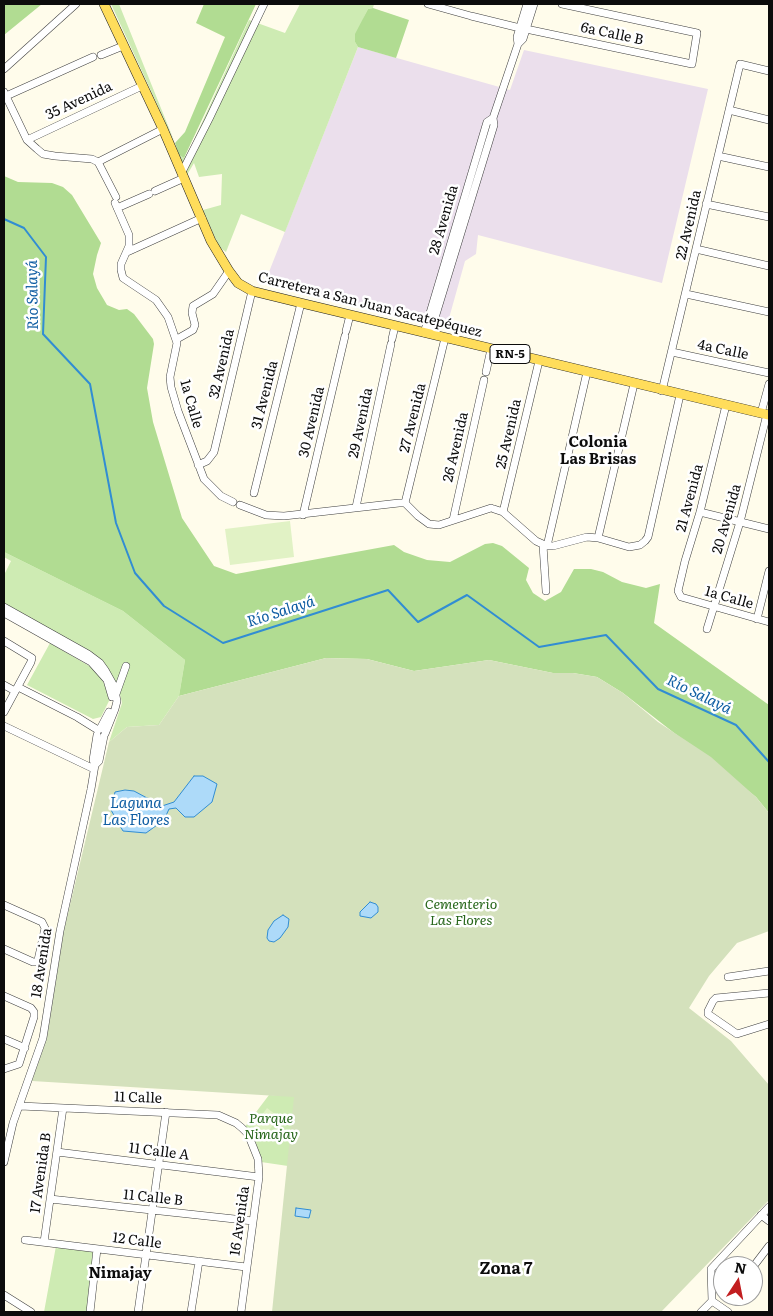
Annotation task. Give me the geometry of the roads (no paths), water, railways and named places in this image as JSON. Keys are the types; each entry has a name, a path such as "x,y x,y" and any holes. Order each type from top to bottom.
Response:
{"main road":[{"name":"Carretera a San Juan Sacatepéquez","path":"104,4 163,129 211,241 238,283 252,291 395,326 428,329 446,338 662,391 766,414"}],"street":[{"path":"4,69 76,4"},
{"path":"116,203 152,192 183,175 264,4"},
{"name":"6a Calle B","path":"431,4 523,29 692,64 697,33 562,4"},
{"name":"28 Avenida","path":"428,329 494,125 493,118 518,44 517,37 523,29 527,4"},
{"path":"523,29 534,4"},
{"path":"123,46 4,95 28,140 43,154 88,158 98,162 129,235 127,252 121,264 123,278 156,300 168,317 177,339 193,330 195,322 192,313 193,306 213,294 229,271"},
{"name":"22 Avenida","path":"662,391 740,64 769,71"},
{"name":"35 Avenida","path":"28,140 142,86"},
{"path":"729,110 769,120"},
{"path":"98,162 163,129"},
{"path":"718,156 769,167"},
{"path":"706,204 769,217"},
{"path":"127,252 202,218"},
{"path":"696,249 769,266"},
{"name":"32 Avenida","path":"198,465 207,461 214,452 252,291"},
{"path":"686,294 769,312"},
{"name":"31 Avenida","path":"254,493 301,303"},
{"name":"30 Avenida","path":"303,514 350,315"},
{"name":"29 Avenida","path":"356,507 395,326"},
{"name":"27 Avenida","path":"405,503 446,338"},
{"name":"1a Calle","path":"177,339 177,346 171,366 171,387 204,479 222,496 236,504 266,515 284,516 405,503"},
{"path":"486,372 491,349"},
{"name":"4a Calle","path":"672,352 769,373"},
{"name":"25 Avenida","path":"503,512 539,361"},
{"path":"546,591 545,545 587,372"},
{"name":"26 Avenida","path":"453,520 484,380"},
{"path":"598,538 634,384"},
{"path":"766,414 769,384"},
{"path":"405,503 429,524 439,525 493,509 503,512 524,532 545,545 553,546 587,537 634,547 645,542 648,536 680,395"},
{"name":"21 Avenida","path":"681,598 678,591 700,512 726,405"},
{"name":"20 Avenida","path":"707,629 740,522 766,414"},
{"path":"700,512 769,529"},
{"path":"758,619 769,571"},
{"name":"1a Calle","path":"681,598 769,622"},
{"path":"4,607 94,658 111,678 116,694"},
{"name":"18 Avenida","path":"4,613 85,658 96,667 106,680 112,701 101,733 99,761 94,767 89,801 60,931 43,1038 13,1123 4,1162"},
{"path":"4,641 32,658 4,712"},
{"name":"18 Avenida","path":"101,733 115,709 116,694 126,666"},
{"path":"4,685 78,717 101,733"},
{"path":"4,726 94,767"},
{"path":"4,905 42,922 45,928 36,962 4,949"},
{"path":"728,977 769,971"},
{"path":"769,993 716,998 708,1011 708,1014 735,1034 769,1024"},
{"path":"4,996 31,1008 34,1012 19,1064 4,1070"},
{"path":"4,1039 25,1048"},
{"name":"11 Calle","path":"20,1106 218,1115 236,1123 248,1134"},
{"name":"17 Avenida B","path":"44,1242 63,1108"},
{"path":"138,1312 166,1112"},
{"name":"16 Avenida","path":"241,1312 259,1177 258,1160 248,1134"},
{"name":"11 Calle A","path":"57,1152 259,1177"},
{"name":"11 Calle B","path":"50,1199 252,1221"},
{"path":"701,1312 712,1301 711,1270 769,1207"},
{"path":"761,1215 769,1221"},
{"name":"12 Calle","path":"25,1240 246,1268"},
{"path":"761,1256 769,1246"},
{"path":"90,1312 96,1249"},
{"path":"191,1312 199,1262"},
{"path":"4,1294 32,1312"},
{"path":"4,1301 13,1301"},
{"path":"712,1301 728,1312"}],"water":[{"name":"Laguna Las Flores","path":"194,776 203,776 217,784 212,802 194,817 185,817 176,808 169,809 164,820 146,833 123,831 111,810 115,792 134,791 162,806 174,802"},
{"path":"370,902 376,904 378,912 371,918 360,916 360,912"},
{"path":"283,915 289,919 288,927 280,938 274,942 269,941 267,938 268,930 274,921"},
{"path":"296,1208 311,1210 309,1218 295,1216"}],"waterway":[{"name":"Río Salayá","path":"4,219 24,228 46,257 43,334 90,384 116,523 135,573 164,606 223,643 388,590 418,622 467,595 539,647 606,635 658,689 736,725 769,762"}],"district":[{"name":"Colonia Las Brisas","path":"598,452"},
{"name":"Zona 7","path":"506,1269"},
{"name":"Nimajay","path":"120,1274"}],"park label":[{"name":"Cementerio Las Flores","path":"461,914"},
{"name":"Parque Nimajay","path":"271,1128"}]}
